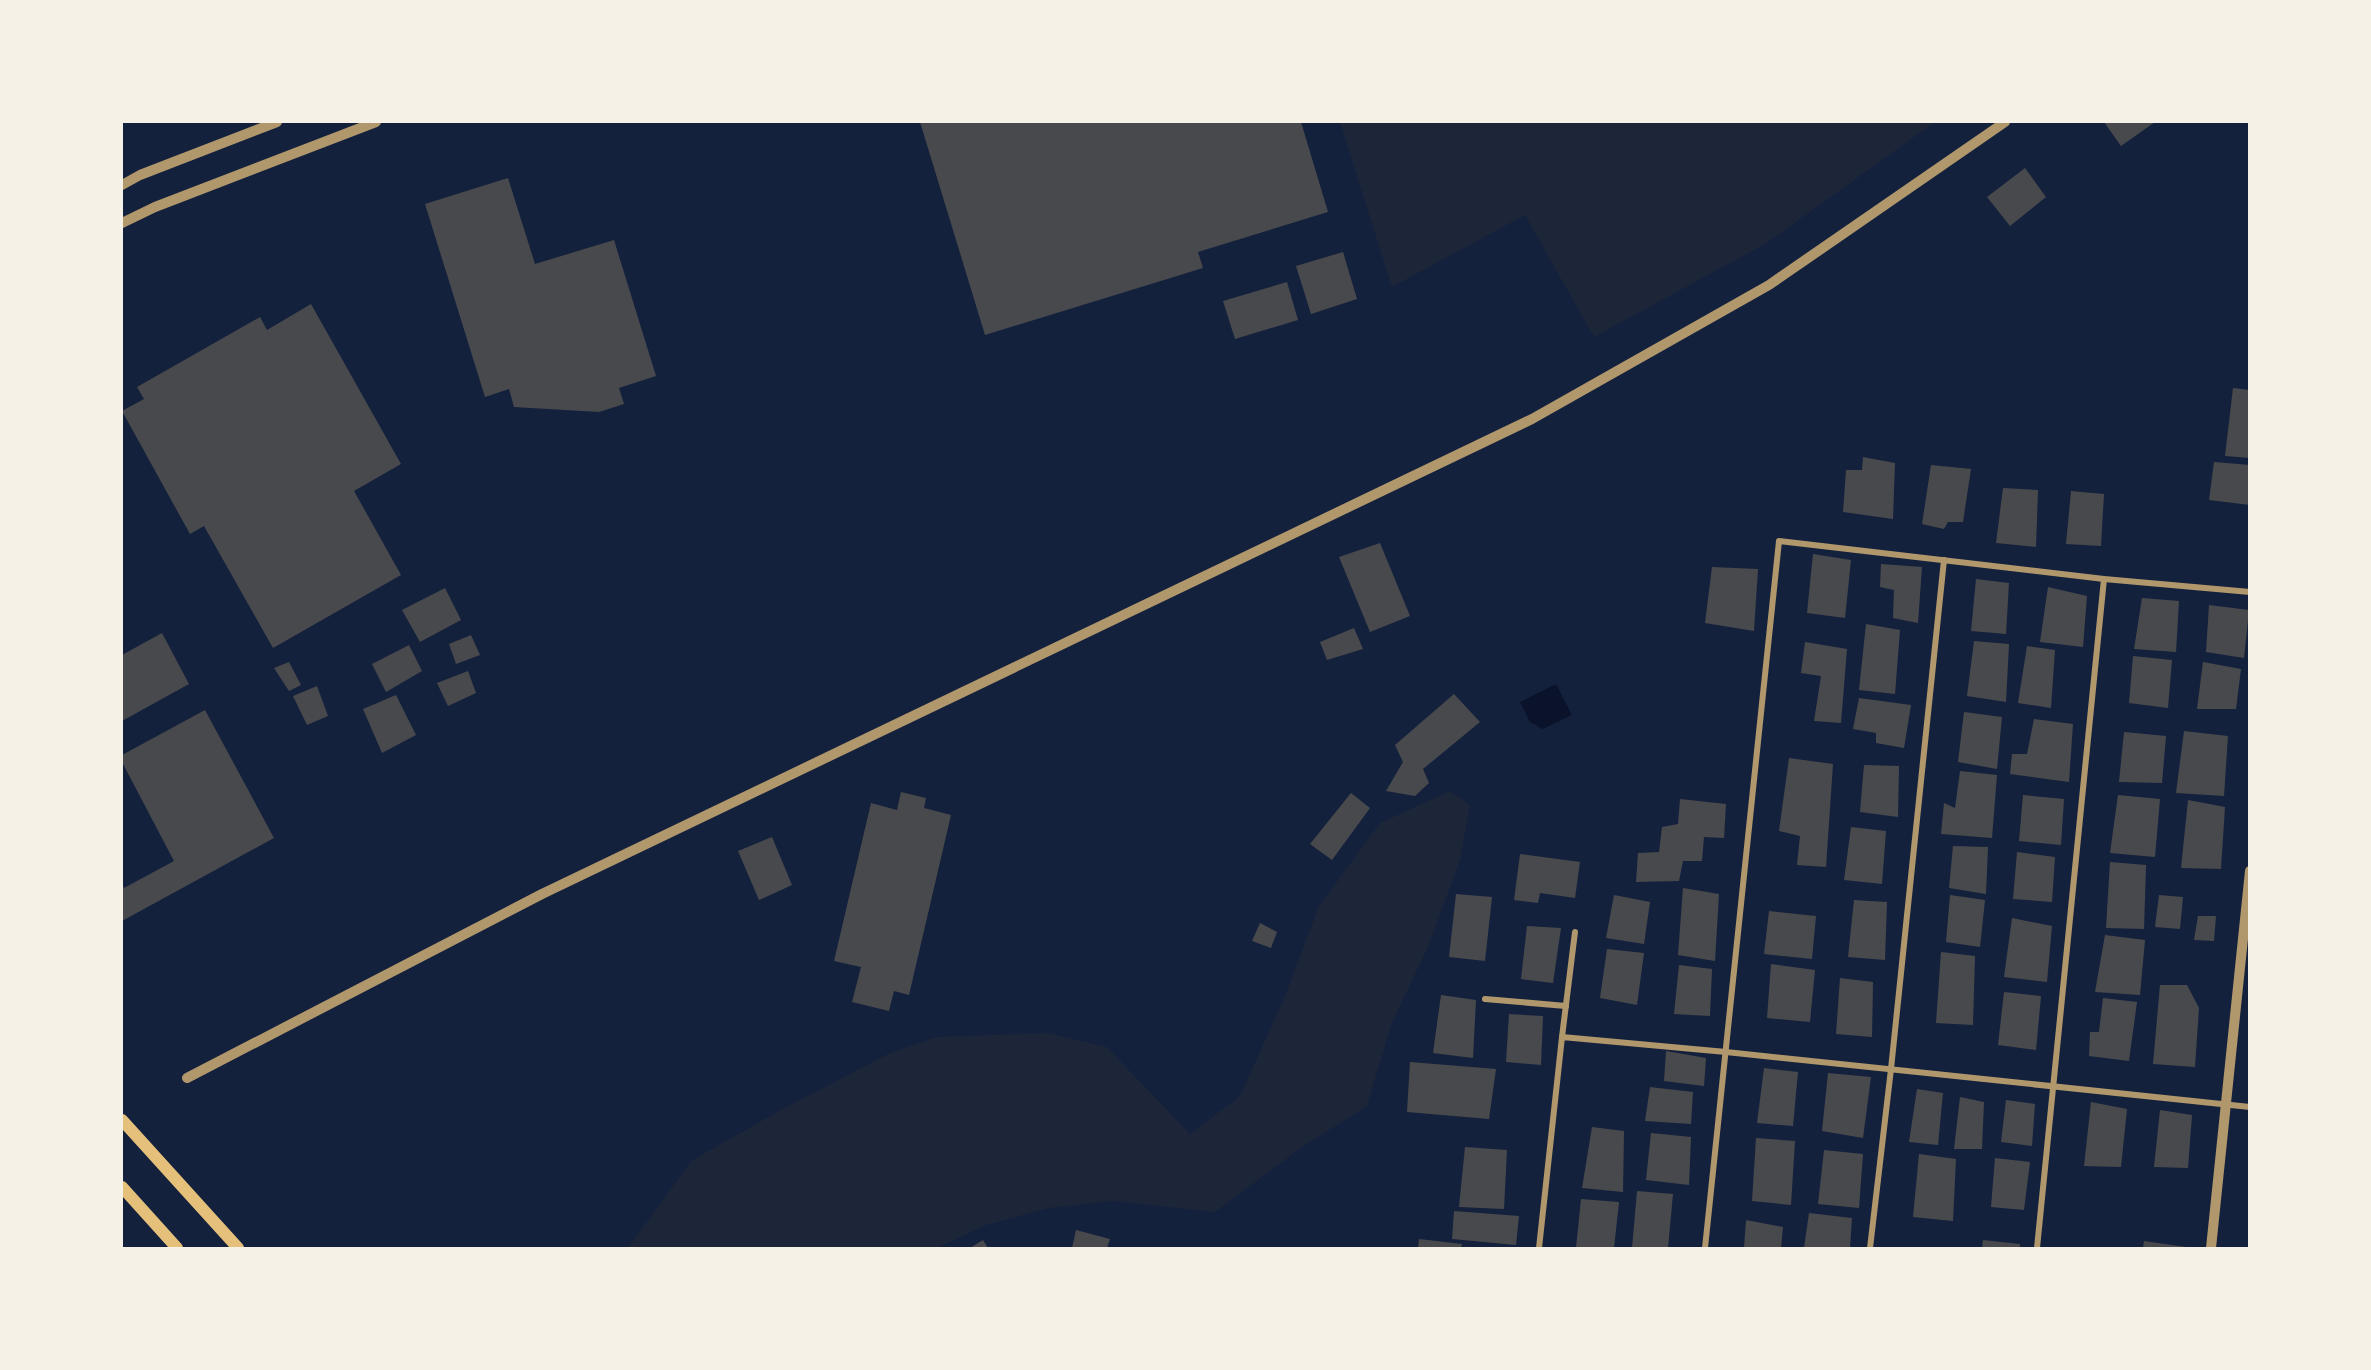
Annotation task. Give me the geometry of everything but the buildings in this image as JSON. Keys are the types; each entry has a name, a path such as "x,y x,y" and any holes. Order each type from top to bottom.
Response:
{"main road":[{"path":"122,1120 238,1248"},
{"path":"122,1187 177,1248"}],"street":[{"path":"122,185 140,175 277,122"},
{"path":"122,223 155,207 376,122"},
{"path":"187,1078 542,894 1532,418 1769,285 2005,122"},
{"path":"1705,1248 1779,542 2104,579 2250,592"},
{"path":"1870,1248 1944,560"},
{"path":"2037,1248 2104,579"},
{"path":"2211,1248 2250,871"},
{"path":"1539,1248 1575,932"},
{"path":"1485,999 1566,1006"},
{"path":"1562,1037 2250,1107"}],"shaded area":[{"path":"1340,122 1935,122 1765,244 1594,337 1525,215 1392,287"},
{"path":"1556,684 1572,715 1543,729 1530,722 1520,702"},
{"path":"1450,791 1470,805 1460,860 1428,947 1391,1025 1367,1106 1302,1147 1215,1212 1112,1201 1049,1208 983,1226 938,1248 628,1248 691,1161 779,1111 888,1054 936,1037 1048,1033 1107,1047 1190,1134 1240,1096 1285,996 1319,906 1380,823"}]}
